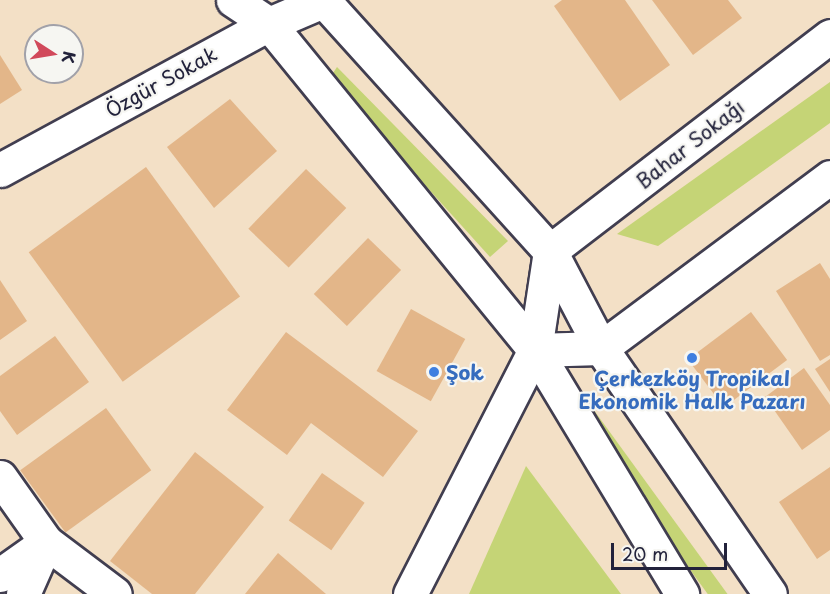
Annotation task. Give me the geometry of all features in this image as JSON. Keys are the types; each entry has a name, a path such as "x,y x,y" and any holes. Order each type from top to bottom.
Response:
{"street":[{"path":"233,0 269,24 534,350 682,594"},
{"path":"324,1 550,251 601,348 770,594"},
{"name":"Özgür Sokak","path":"0,170 269,24 324,1"},
{"name":"Bahar Sokağı","path":"550,251 830,36"},
{"path":"534,350 601,348 830,177"},
{"path":"410,594 534,350 550,251"},
{"path":"0,477 46,543 115,594"},
{"path":"0,575 46,543"},
{"path":"22,594 46,543"}],"green space":[{"path":"337,67 508,241 490,257 329,79"},
{"path":"830,82 830,123 658,246 617,234"},
{"path":"580,391 727,594 708,594 567,400"},
{"path":"526,466 621,594 469,594"}],"building":[{"path":"562,0 625,0 670,65 620,101 554,6"},
{"path":"652,0 728,0 742,18 693,55"},
{"path":"0,55 22,90 0,104"},
{"path":"230,99 277,151 214,208 167,147"},
{"path":"146,167 240,296 123,382 29,252"},
{"path":"306,169 346,208 289,268 248,229"},
{"path":"368,238 401,270 347,326 314,294"},
{"path":"820,263 830,279 830,355 820,361 776,291"},
{"path":"0,280 27,321 0,340"},
{"path":"411,309 465,339 431,401 377,371"},
{"path":"751,312 787,360 724,407 688,360"},
{"path":"286,332 418,431 383,477 311,423 287,455 227,410"},
{"path":"55,336 89,382 17,435 0,411 0,376"},
{"path":"830,359 830,392 815,369"},
{"path":"804,368 830,405 830,430 802,450 765,397"},
{"path":"106,408 151,470 66,533 20,470"},
{"path":"195,452 264,507 195,594 152,594 110,561"},
{"path":"830,467 830,550 817,559 779,502"},
{"path":"322,473 365,503 331,550 289,521"},
{"path":"278,553 326,594 245,594"}],"place":[{"name":"Çerkezköy Tropikal Ekonomik Halk Pazarı","path":"692,358"},
{"name":"Şok","path":"434,372"}]}
